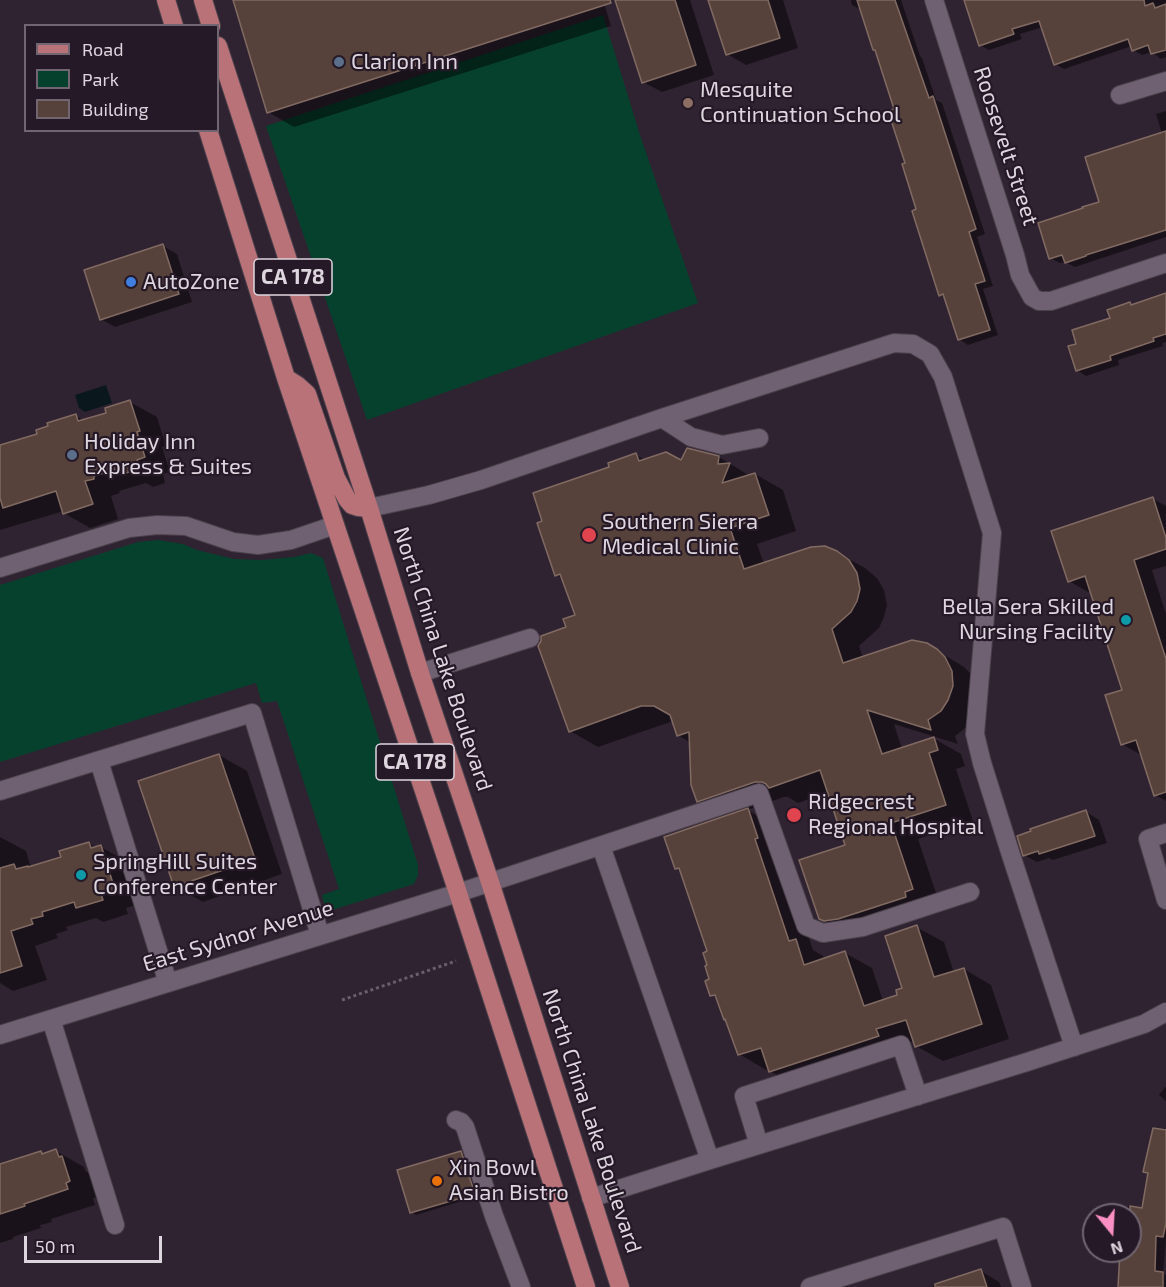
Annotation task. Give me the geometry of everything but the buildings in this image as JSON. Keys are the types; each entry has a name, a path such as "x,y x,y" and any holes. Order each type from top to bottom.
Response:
{"main road":[{"path":"166,0 173,24"},
{"path":"203,0 210,24"},
{"name":"North China Lake Boulevard","path":"219,49 620,1287"},
{"name":"CA 178","path":"209,132 286,378 458,893 586,1287"},
{"path":"286,378 307,394 336,478 347,499 352,505 369,508"}],"street":[{"name":"Roosevelt Street","path":"934,0 1020,275 1032,297 1039,301 1051,301 1166,263"},
{"path":"1120,95 1166,81"},
{"path":"369,508 429,495 480,480 662,417 894,343 913,344 930,354 943,377 992,532 975,734 1003,831 1074,1047"},
{"path":"662,417 690,437 722,445 759,438"},
{"path":"0,568 129,528 157,525 186,526 233,542 258,545 291,540 335,525"},
{"path":"420,673 530,638"},
{"path":"0,791 252,713 320,935"},
{"path":"99,761 168,983"},
{"name":"East Sydnor Avenue","path":"0,1035 458,893 759,794 806,926 823,933 863,927 970,892"},
{"path":"1166,833 1148,839 1166,900"},
{"path":"601,846 710,1160"},
{"path":"591,1198 1074,1047 1144,1024 1166,1012"},
{"path":"51,1019 115,1225"},
{"path":"759,1145 744,1096 901,1045 918,1096"},
{"path":"456,1120 465,1127 494,1216 521,1287"},
{"path":"810,1287 1002,1227 1022,1287"}],"path":[{"path":"342,1000 456,961"}],"green space":[{"path":"603,15 641,138 698,303 367,420 266,126"},
{"path":"158,540 183,544 197,550 234,559 262,560 311,553 323,558 418,865 418,875 414,884 326,912 322,895 339,889 277,701 262,703 256,683 0,762 0,585 138,542"}],"shaded area":[{"path":"106,385 112,403 85,412 79,408 75,395"}],"place":[{"name":"Clarion Inn","path":"339,62"},
{"name":"Mesquite Continuation School","path":"688,103"},
{"name":"AutoZone","path":"131,282"},
{"name":"Holiday Inn Express & Suites","path":"72,455"},
{"name":"Southern Sierra Medical Clinic","path":"589,535"},
{"name":"Bella Sera Skilled Nursing Facility","path":"1126,620"},
{"name":"Ridgecrest Regional Hospital","path":"794,815"},
{"name":"SpringHill Suites Conference Center","path":"81,875"},
{"name":"Xin Bowl Asian Bistro","path":"437,1181"}]}
